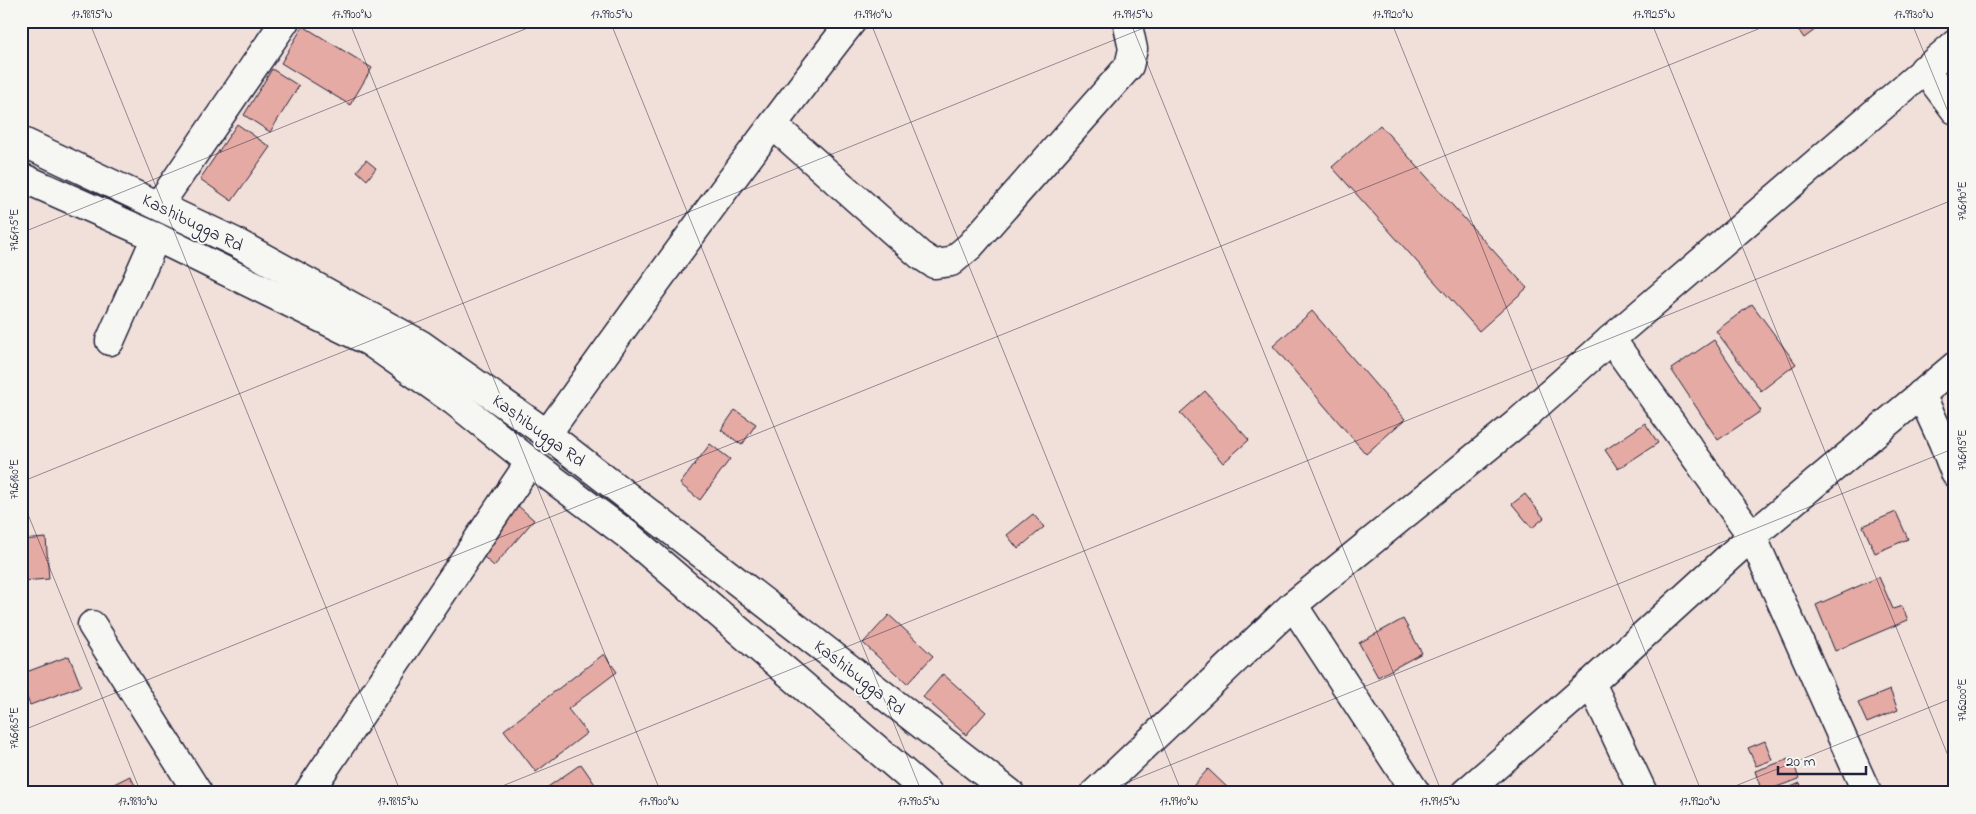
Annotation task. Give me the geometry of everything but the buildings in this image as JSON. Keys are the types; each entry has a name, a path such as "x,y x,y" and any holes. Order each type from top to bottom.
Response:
{"street":[{"path":"159,205 285,21"},
{"path":"547,434 614,340 852,21"},
{"path":"773,125 920,255 934,264 951,262 970,246 1129,66 1133,49 1127,21"},
{"path":"1095,793 1292,605 1516,424 1611,339 1955,44"},
{"path":"1924,69 1955,110"},
{"name":"Kashibugga Rd","path":"21,141 235,242 420,344 547,434 1010,793"},
{"name":"Kashibugga Rd","path":"21,177 156,237 370,342 454,401 530,462 629,536 928,793"},
{"path":"110,341 156,237"},
{"path":"1611,339 1752,536 1867,793"},
{"path":"1465,793 1591,683 1752,536 1955,366"},
{"path":"1921,394 1949,439 1955,473"},
{"path":"308,793 530,462"},
{"path":"1292,605 1416,793"},
{"path":"92,625 198,793"},
{"path":"1591,683 1643,793"}]}
